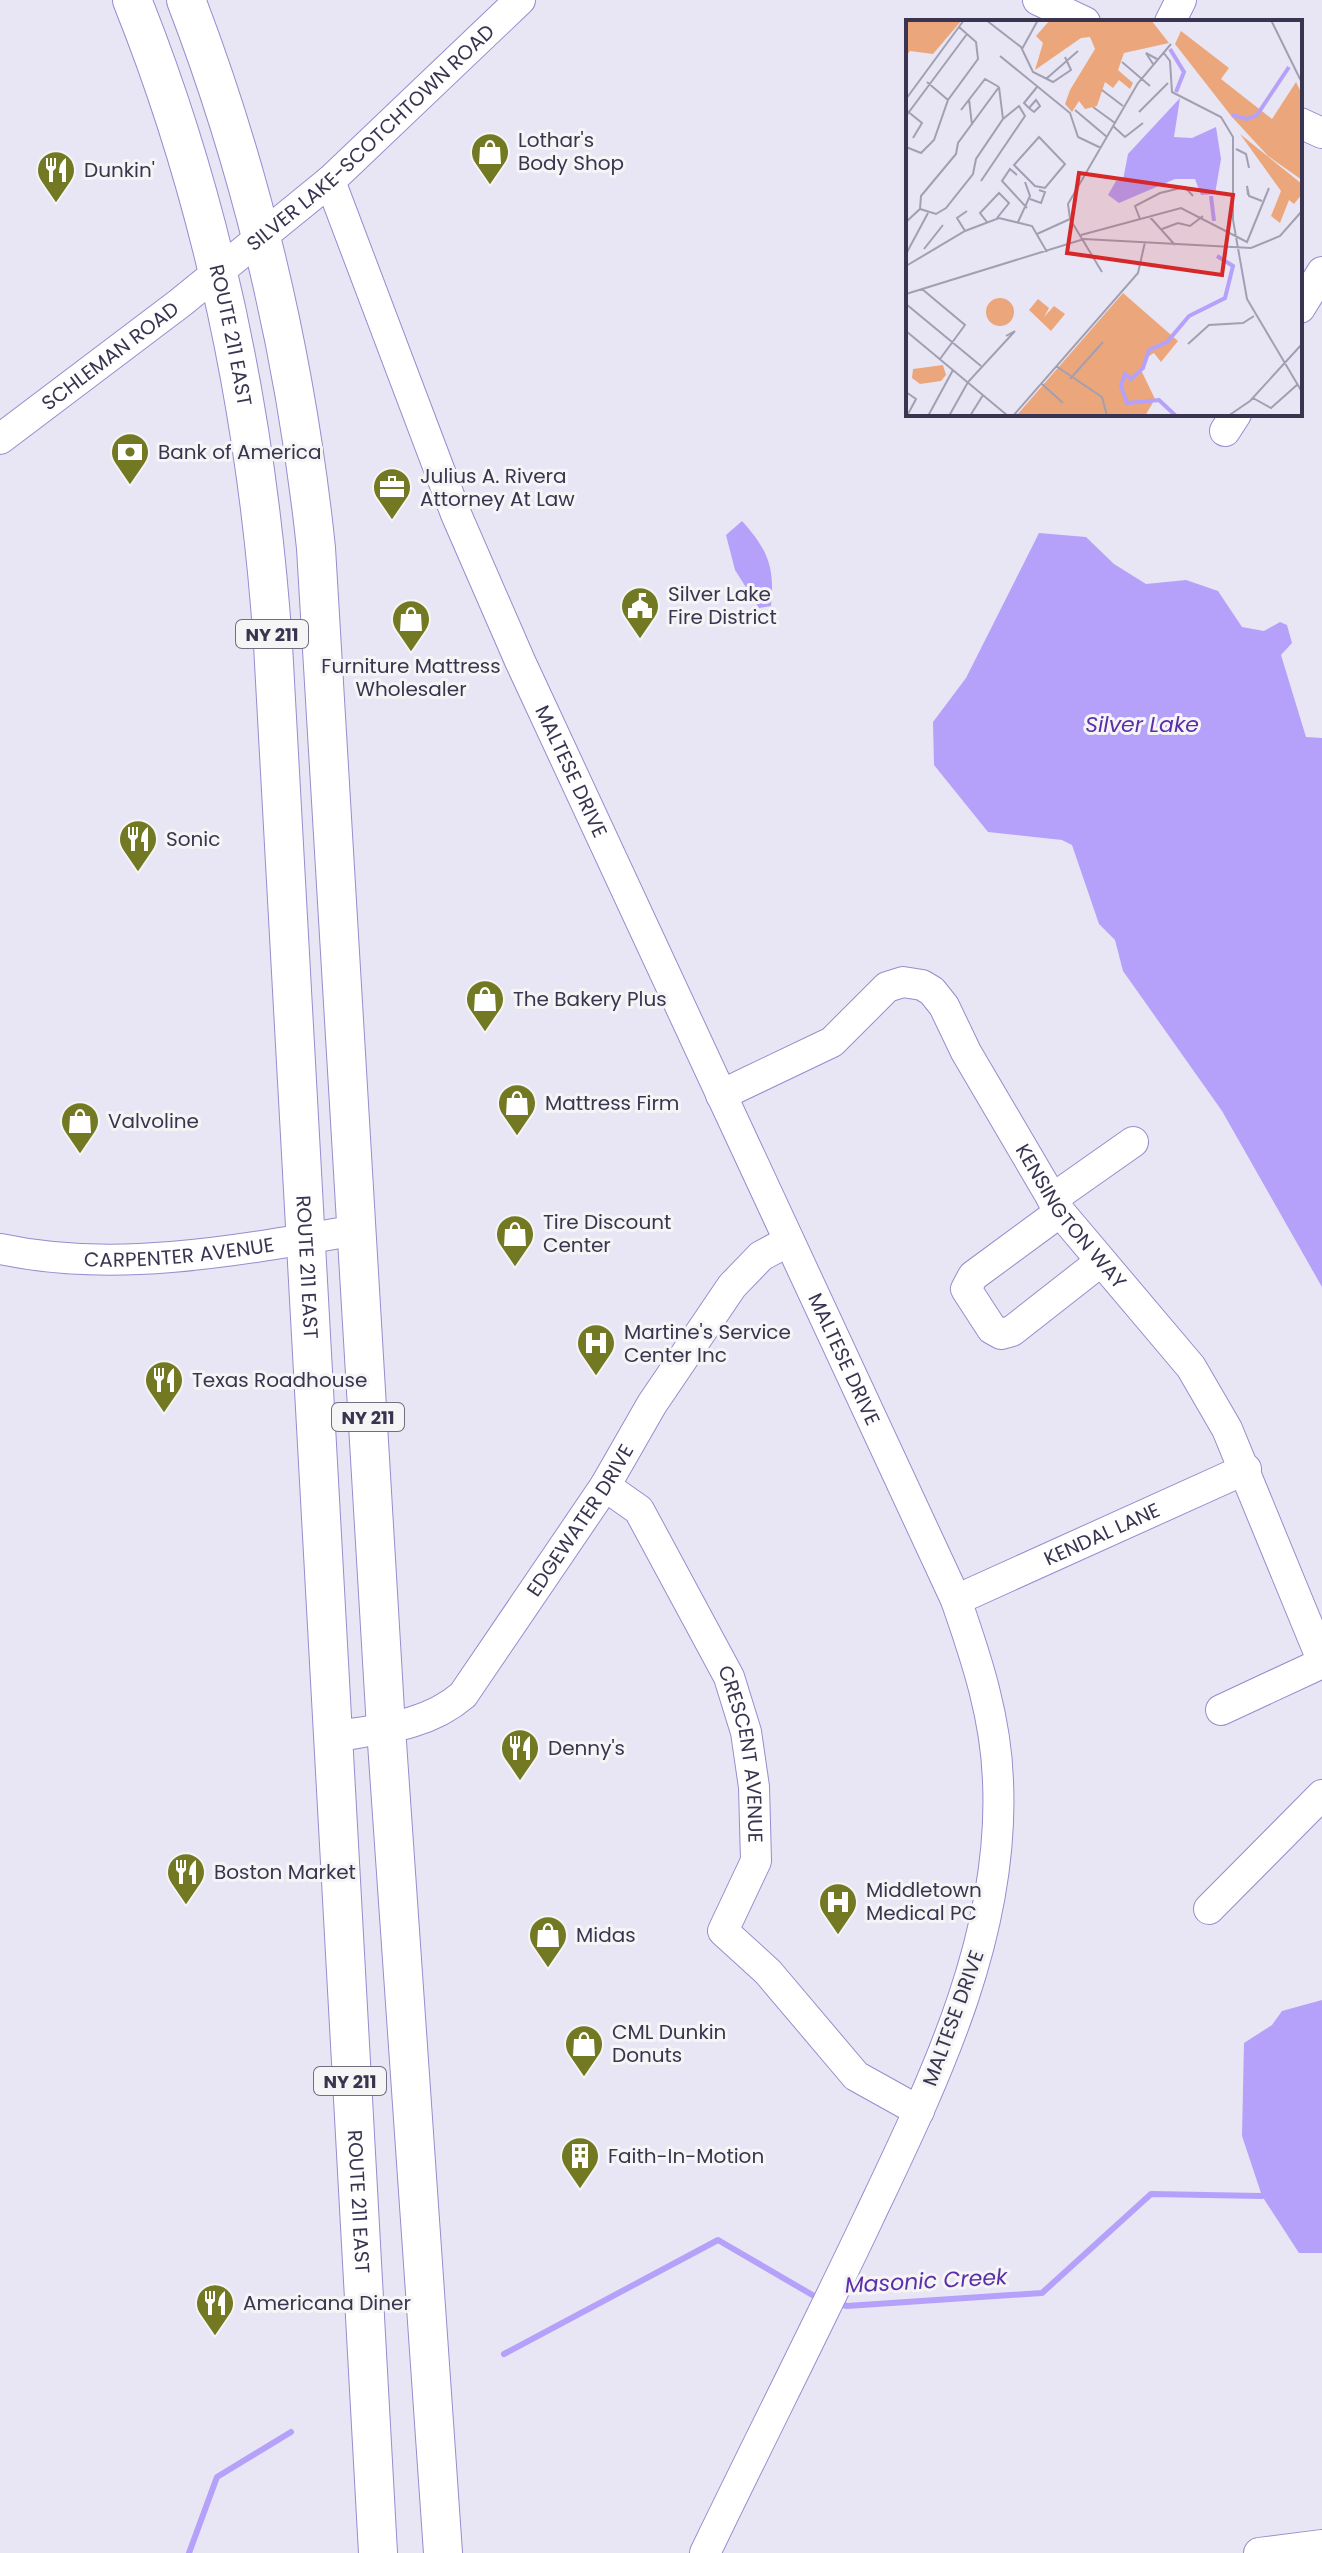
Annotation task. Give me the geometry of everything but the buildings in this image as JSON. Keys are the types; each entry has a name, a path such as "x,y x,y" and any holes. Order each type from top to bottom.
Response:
{"main road":[{"name":"ROUTE 211 EAST","path":"132,0 187,157 219,271 249,415 268,568 378,2553"},
{"name":"NY 211","path":"186,0 224,106 262,235 299,410 316,548 386,1728 443,2553"}],"street":[{"name":"SILVER LAKE-SCOTCHTOWN ROAD","path":"219,271 330,181 520,0"},
{"path":"1038,0 1081,20"},
{"path":"1171,20 1181,0"},
{"path":"1302,124 1322,133"},
{"name":"MALTESE DRIVE","path":"330,181 456,514 549,727 956,1600 975,1651 992,1721 999,1783 996,1849 983,1931 971,1973 919,2111 705,2553"},
{"name":"SCHLEMAN ROAD","path":"0,439 219,271"},
{"path":"1302,305 1322,272"},
{"name":"KENSINGTON WAY","path":"721,1095 832,1042 887,987 903,982 922,985 944,1006 966,1052 1056,1206 1191,1367 1246,1469 1322,1661"},
{"path":"1100,1262 1012,1331 1001,1334 992,1329 966,1289 973,1276 1133,1142"},
{"name":"CARPENTER AVENUE","path":"0,1249 37,1255 116,1259 305,1239 357,1230"},
{"name":"EDGEWATER DRIVE","path":"332,1737 386,1728 437,1714 463,1695 605,1486 652,1404 732,1286 761,1256 789,1241"},
{"name":"KENDAL LANE","path":"956,1600 1246,1469"},
{"name":"CRESCENT AVENUE","path":"605,1486 639,1510 729,1677 746,1732 754,1787 756,1861 723,1931 768,1972 856,2076 919,2111"},
{"path":"1221,1710 1322,1661"},
{"path":"1209,1909 1322,1795"},
{"path":"1259,2553 1322,2545"}],"water":[{"path":"742,521 768,560 772,580 771,606 759,608 735,570 726,535"},
{"name":"Silver Lake","path":"1039,533 1086,537 1114,564 1146,584 1186,580 1218,591 1242,627 1264,631 1280,622 1287,625 1292,643 1281,655 1306,737 1322,738 1322,1287 1222,1111 1123,971 1115,940 1099,924 1072,845 1062,840 988,832 934,765 933,722 966,678"},
{"path":"1322,2000 1322,2253 1299,2253 1262,2196 1242,2136 1244,2043 1272,2025 1282,2011"}],"waterway":[{"name":"Masonic Creek","path":"836,2303 847,2306 1042,2293 1151,2194 1262,2196"},
{"name":"Masonic Creek","path":"504,2354 718,2240 821,2300"},
{"name":"Masonic Creek","path":"189,2553 217,2477 291,2432"}],"place":[{"name":"Lothar's Body Shop","path":"490,186"},
{"name":"Dunkin'","path":"56,204"},
{"name":"Bank of America","path":"130,486"},
{"name":"Julius A. Rivera Attorney At Law","path":"392,521"},
{"name":"Silver Lake Fire District","path":"640,640"},
{"name":"Furniture Mattress Wholesaler","path":"411,653"},
{"name":"Sonic","path":"138,873"},
{"name":"The Bakery Plus","path":"485,1033"},
{"name":"Mattress Firm","path":"517,1137"},
{"name":"Valvoline","path":"80,1155"},
{"name":"Tire Discount Center","path":"515,1268"},
{"name":"Martine's Service Center Inc","path":"596,1377"},
{"name":"Texas Roadhouse","path":"164,1414"},
{"name":"Denny's","path":"520,1782"},
{"name":"Boston Market","path":"186,1906"},
{"name":"Middletown Medical PC","path":"838,1936"},
{"name":"Midas","path":"548,1969"},
{"name":"CML Dunkin Donuts","path":"584,2078"},
{"name":"Faith-In-Motion","path":"580,2190"},
{"name":"Americana Diner","path":"215,2337"}]}
